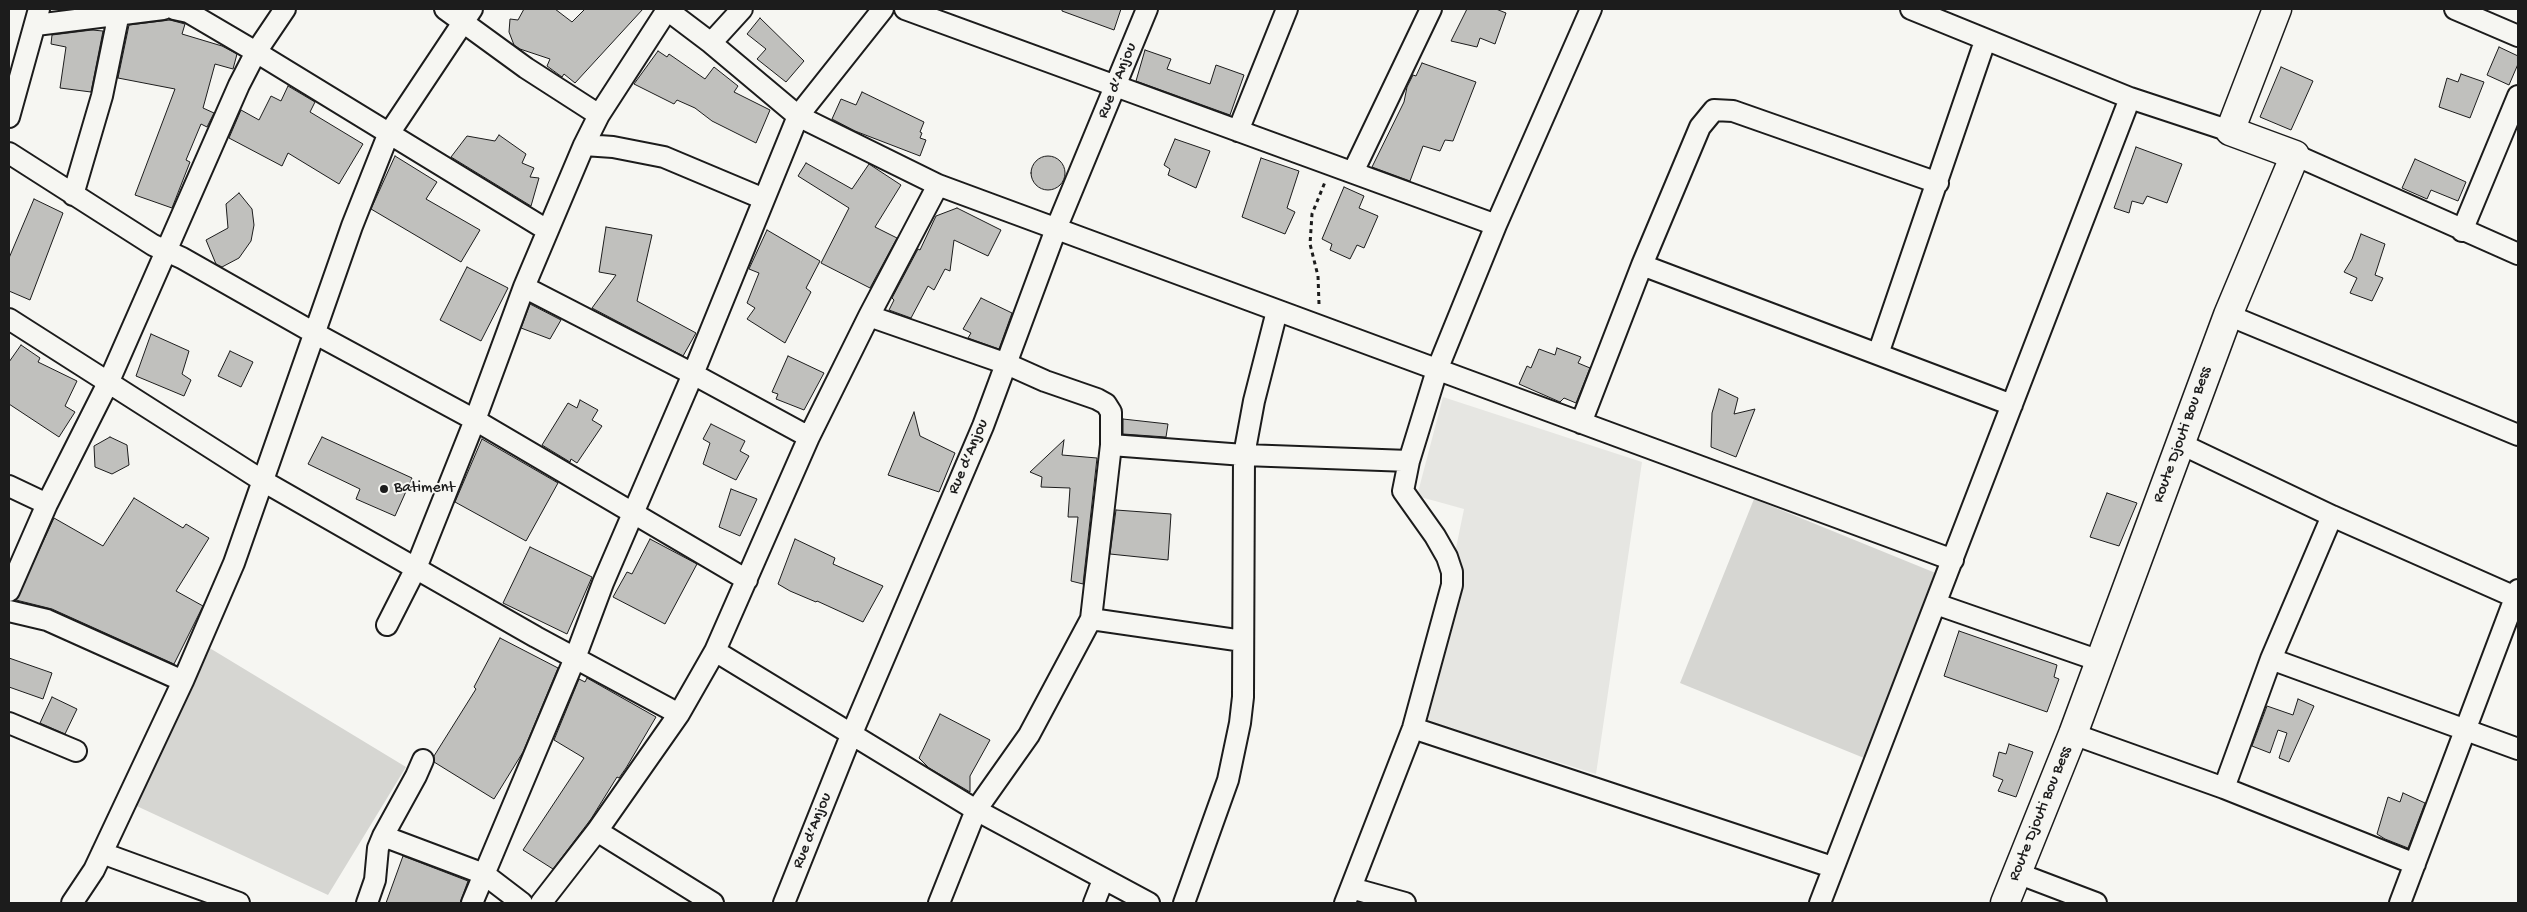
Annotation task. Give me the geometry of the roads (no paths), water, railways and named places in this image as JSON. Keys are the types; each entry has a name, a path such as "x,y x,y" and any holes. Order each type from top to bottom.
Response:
{"main road":[{"path":"2278,9 2230,131 2295,155"},
{"name":"Route Djouti Bou Bess","path":"2006,903 2073,734 2179,443 2228,315 2295,155"}],"street":[{"path":"9,117 38,17 163,9"},
{"path":"174,9 188,12 256,52 388,135 547,230"},
{"path":"9,591 47,504 109,381 256,52 285,9"},
{"path":"445,9 467,15 526,68 599,115"},
{"path":"387,625 416,568 475,420 524,287 584,145 599,115 666,9 711,43 798,116 938,185 1953,560"},
{"path":"711,43 742,9"},
{"path":"905,9 1496,225"},
{"name":"Rue d’Anjou","path":"784,903 852,733 1008,364 1056,229 1147,9"},
{"path":"1238,130 1286,9"},
{"path":"1353,172 1431,9"},
{"path":"1405,903 1348,896 1413,728 1443,621 1452,572 1435,536 1402,491 1409,461 1437,370 1496,225 1591,9"},
{"path":"1911,9 1985,41 2130,98 2230,131"},
{"path":"2455,9 2518,36"},
{"path":"472,903 575,658 633,512 693,374 798,116 879,10"},
{"path":"73,195 102,96 119,13"},
{"path":"72,903 94,870 102,854 183,681 234,563 316,334 352,226 388,135 467,15"},
{"path":"1878,354 1985,41"},
{"path":"2462,231 2518,96"},
{"path":"1820,903 1832,867 1936,604 2130,98"},
{"path":"1581,423 1642,265 1700,127 1714,110 1734,111 1938,183"},
{"path":"584,145 613,146 664,158 764,199"},
{"path":"9,153 165,252 182,258 316,334 475,420 747,580"},
{"path":"2295,155 2462,231 2518,254"},
{"path":"541,903 597,830 679,714 715,651 809,437 869,316 938,185"},
{"path":"1642,265 2012,405"},
{"path":"524,287 693,374 809,437"},
{"path":"1184,903 1228,780 1243,697 1244,455 1254,401 1277,311"},
{"path":"2228,315 2518,435"},
{"path":"869,316 1008,364 1106,404 1111,412 1111,445 1091,618 1029,734 976,810 939,903"},
{"path":"9,319 109,381 263,481 575,658 679,714"},
{"path":"2179,443 2332,516 2517,594 2400,903"},
{"path":"1111,445 1244,455 1409,461"},
{"path":"9,486 47,504"},
{"path":"2224,788 2271,659 2332,516"},
{"path":"1936,604 2100,661"},
{"path":"9,611 47,620 183,681"},
{"path":"1091,618 1243,641"},
{"path":"715,651 976,810 1103,880 1149,903"},
{"path":"2271,659 2466,732 2518,749"},
{"path":"9,723 76,751"},
{"path":"1413,728 1832,867"},
{"path":"2073,734 2224,788 2415,864"},
{"path":"367,903 375,880 376,861 383,836 423,760"},
{"path":"597,830 713,903"},
{"path":"383,836 484,874 522,903"},
{"path":"102,854 240,903"},
{"path":"2017,873 2096,903"},
{"path":"1094,903 1103,880"}],"place":[{"name":"Batiment","path":"384,489"}]}
